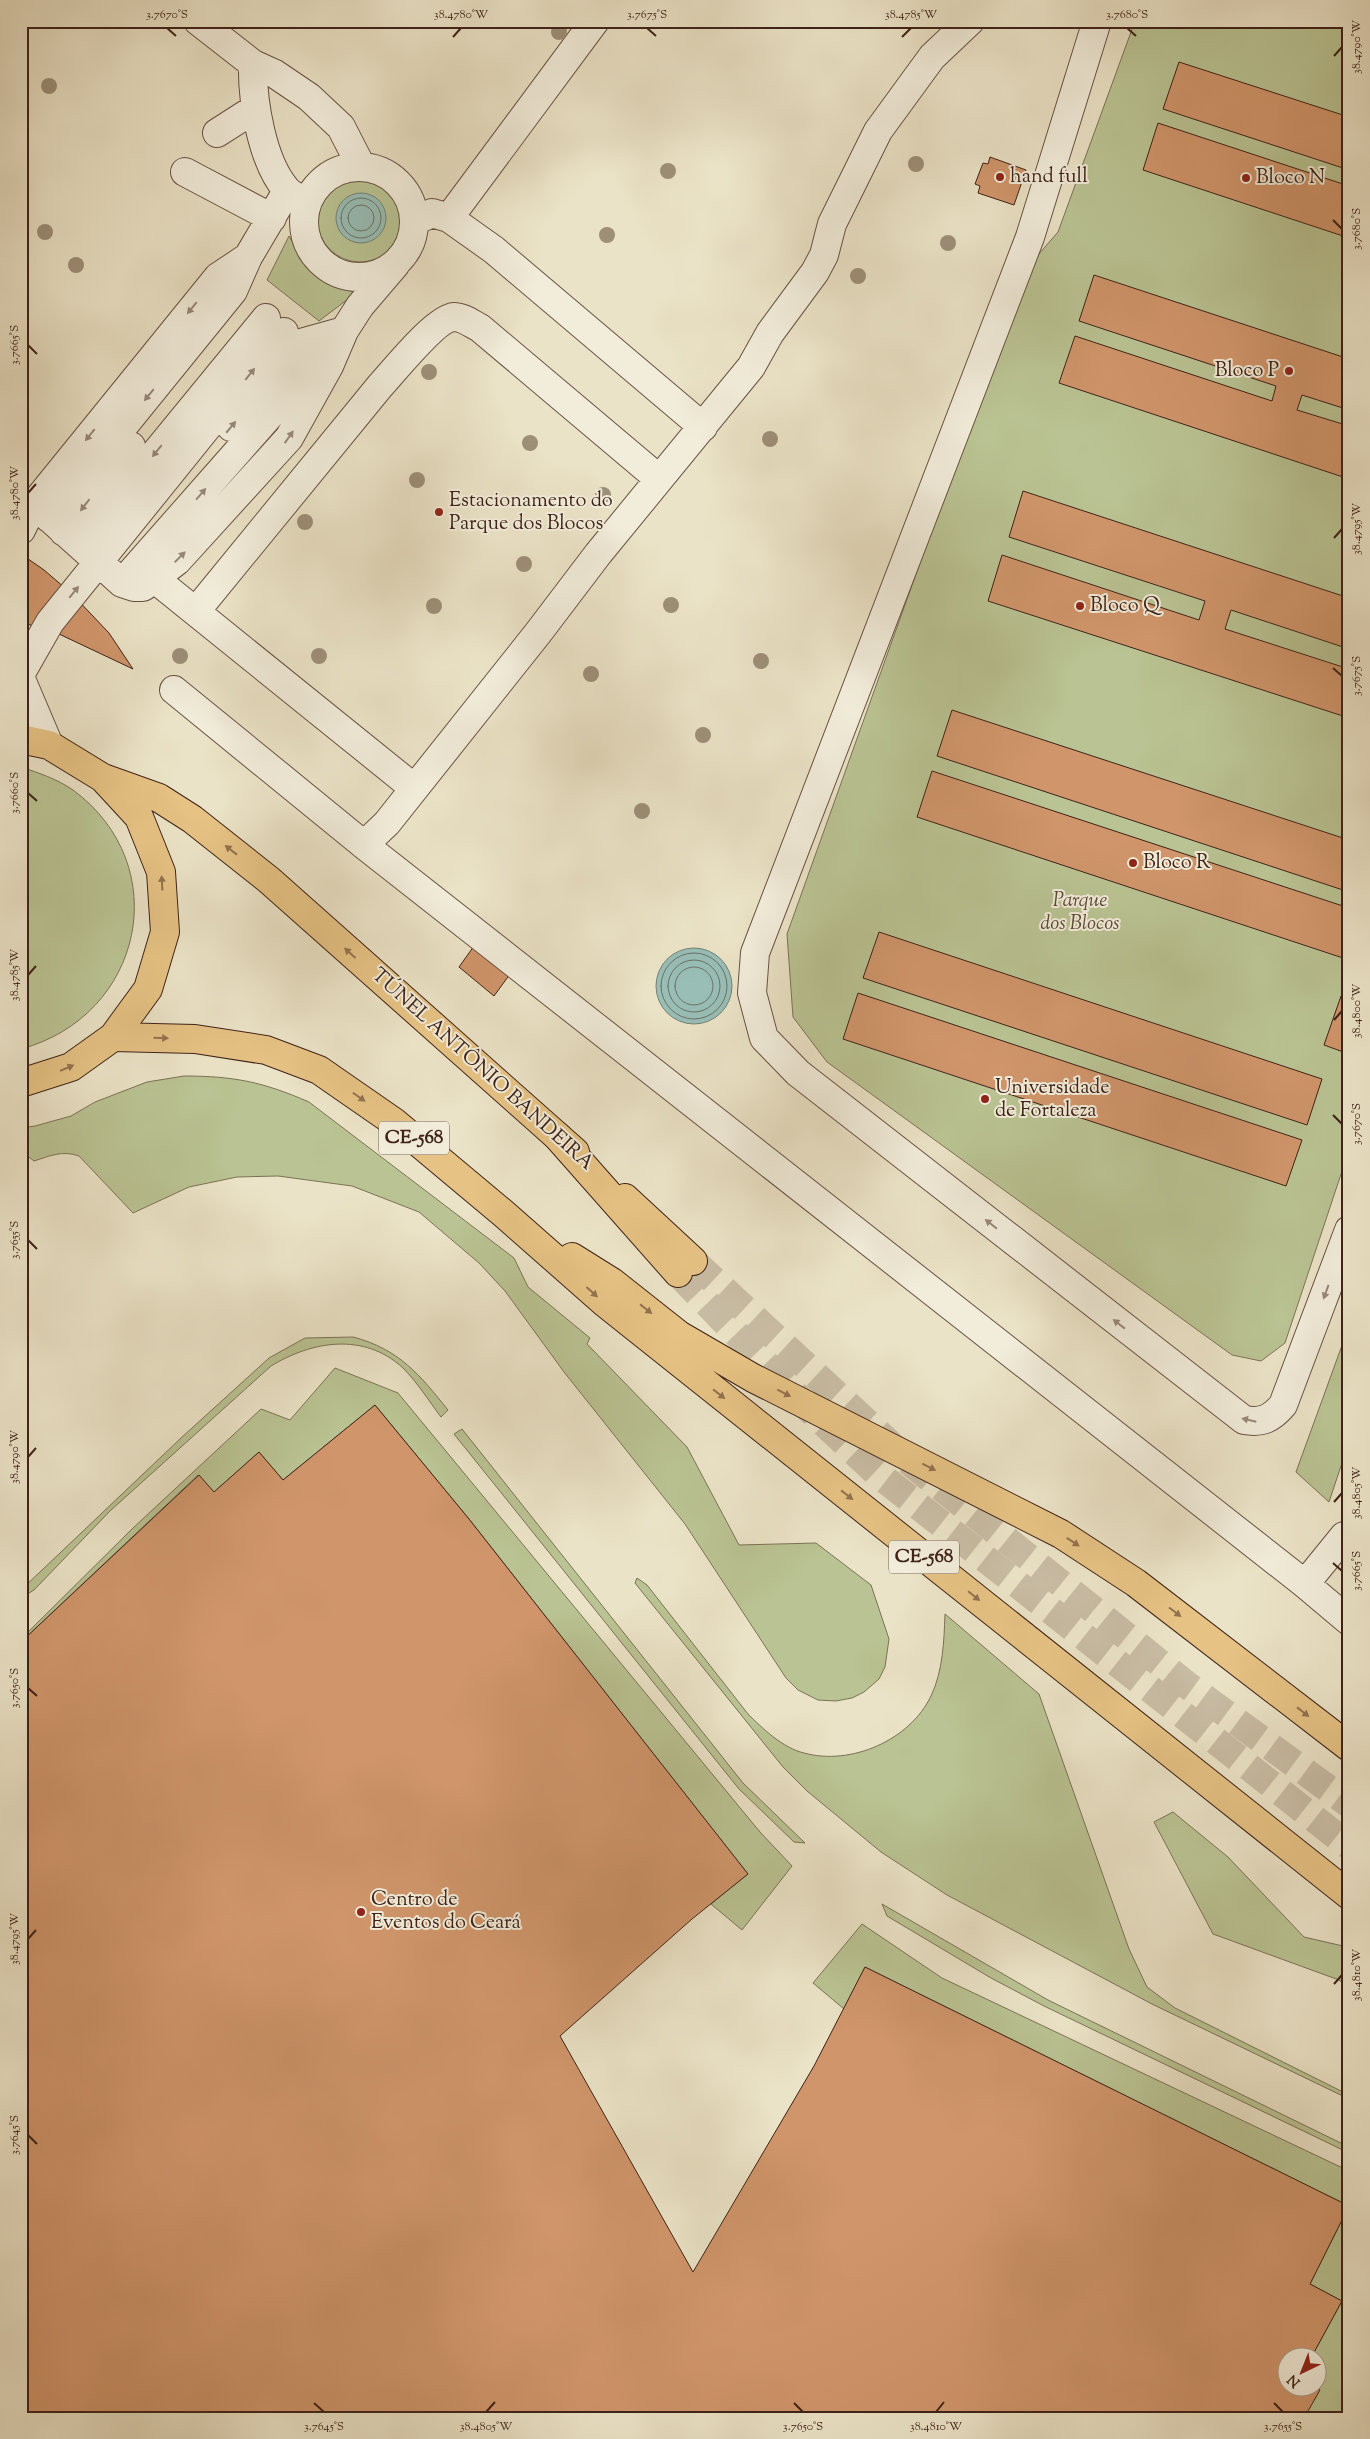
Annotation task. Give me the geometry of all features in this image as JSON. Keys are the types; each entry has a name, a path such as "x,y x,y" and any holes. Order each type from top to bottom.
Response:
{"main road":[{"path":"21,739 49,745 104,778 139,817 161,872 165,932 148,989 113,1037 71,1067 21,1084"},
{"name":"TÚNEL ANTÔNIO BANDEIRA","path":"104,778 158,798 192,819 269,880 557,1136 686,1267"},
{"name":"CE-568","path":"113,1037 195,1039 266,1050 319,1070 394,1122 504,1214 605,1304 1349,1895"},
{"path":"504,1214 612,1282 678,1334 754,1378 1061,1534 1136,1583 1349,1747"}],"lane":[{"path":"198,21 253,64 275,74 309,97 341,127 361,166"},
{"path":"448,218 594,21"},
{"path":"364,845 386,823 538,633 598,554 751,367 770,332 815,272 824,255 832,224 878,131 932,57 970,21"},
{"path":"1097,21 1030,237 755,953 752,993 764,1038 798,1074 1244,1420 1259,1422 1274,1417 1283,1405 1349,1230"},
{"path":"253,64 252,86 265,151 297,197 306,238 314,255 327,267 343,275 361,278 379,274 394,265"},
{"path":"217,133 256,108"},
{"path":"21,673 50,622 80,545 232,290 248,257 272,218 297,197 316,188 328,176 343,169 361,166 377,170 392,178 404,190 412,204 415,221 413,238 406,253 360,306 344,331 300,343 80,545"},
{"path":"185,172 272,218"},
{"path":"415,221 432,213 448,218 494,250 703,427"},
{"path":"232,290 300,343"},
{"path":"80,545 232,290"},
{"path":"196,611 380,386 408,354 443,320 454,317 480,328 659,479"},
{"path":"80,545 300,343"},
{"path":"21,530 80,545 138,588 155,579 190,547 289,438 300,343"},
{"path":"155,579 414,788"},
{"path":"21,679 49,745"},
{"path":"174,690 364,845 1305,1584 1349,1621"},
{"path":"1305,1584 1347,1534"}],"green space":[{"name":"Parque dos Blocos","path":"1135,21 1349,21 1349,1150 1285,1343 1261,1361 1232,1355 827,1062 793,1017 787,934 1025,270 1058,232"},
{"path":"360,176 377,179 391,188 400,202 403,219 400,236 391,250 377,259 360,262 343,259 329,250 320,236 317,219 320,202 329,188 343,179"},
{"path":"289,236 301,256 334,285 356,293 319,321 267,280"},
{"path":"21,767 54,779 67,786 105,822 125,858 134,897 131,936 118,973 95,1005 62,1032 21,1049"},
{"path":"184,1076 218,1077 248,1082 262,1085 309,1102 514,1258 528,1287 590,1338 587,1344 687,1447 739,1545 816,1543 871,1585 889,1639 885,1667 879,1679 864,1692 852,1698 836,1701 818,1700 798,1690 786,1678 685,1524 564,1372 505,1291 479,1263 419,1212 352,1186 278,1176 237,1177 189,1187 133,1213 79,1156 62,1154 34,1161 21,1151 21,1128 71,1116 95,1102 147,1082"},
{"path":"1349,1326 1349,1442 1329,1502 1296,1472"},
{"path":"353,1337 369,1342 396,1356 418,1375 448,1410 441,1417 403,1368 388,1357 372,1349 338,1344 320,1346 287,1357 271,1366 110,1511 34,1590 21,1598 21,1590 181,1438 269,1358 305,1338"},
{"path":"335,1368 398,1393 760,1832 792,1866 742,1930 711,1904 748,1874 469,1519 375,1405 283,1480 259,1452 214,1492 198,1475 21,1642 21,1639 133,1528 261,1409 290,1420"},
{"path":"462,1429 743,1783 805,1843 794,1842 739,1789 454,1434"},
{"path":"637,1578 647,1585 754,1720 788,1747 796,1751 822,1756 841,1756 877,1746 894,1737 921,1712 931,1696 938,1676 945,1614 1039,1694 1129,1949 1147,1987 1175,2008 1349,2095 1349,2099 1152,2004 947,1895 881,1852 807,1791 783,1767 635,1583"},
{"path":"1173,1812 1228,1857 1304,1937 1343,1946 1349,1951 1349,1988 1339,1980 1213,1934 1154,1822"},
{"path":"882,1904 1048,2000 1349,2147 1349,2153 1044,2006 991,1978 887,1916"},
{"path":"862,1924 942,1978 1349,2171 1349,2206 865,1967 844,2009 813,1983"},
{"path":"1349,2206 1349,2418 1304,2418 1311,2396 1328,2396 1328,2346 1317,2346 1342,2301 1310,2284"}],"water":[{"path":"361,193 375,197 382,204 386,218 382,232 375,239 361,243 347,239 340,232 336,218 340,204 347,197"},
{"path":"694,948 708,951 721,959 729,972 732,986 729,1000 721,1013 708,1021 694,1024 680,1021 667,1013 659,1000 656,986 659,972 667,959 680,951"}],"building":[{"name":"Bloco N","path":"1179,62 1349,117 1349,170 1163,109"},
{"name":"Bloco N","path":"1158,123 1349,186 1349,238 1143,170"},
{"name":"hand full","path":"990,157 1026,170 1014,205 978,193 980,186 975,184 983,163 988,164"},
{"name":"Bloco P","path":"1094,275 1349,359 1349,410 1302,395 1297,410 1349,426 1349,479 1059,383 1075,336 1272,401 1276,386 1079,321"},
{"name":"Bloco Q","path":"1023,491 1349,598 1349,649 1231,610 1225,629 1349,669 1349,718 988,601 1002,555 1199,620 1205,601 1009,537"},
{"path":"21,554 44,570 72,594 109,633 133,669 59,634 21,622"},
{"path":"952,710 1349,840 1349,892 937,756"},
{"name":"Bloco R","path":"932,771 1349,908 1349,960 917,817"},
{"path":"879,932 1322,1079 1307,1125 863,978"},
{"path":"474,946 510,974 494,996 459,967"},
{"path":"858,993 1302,1140 1286,1186 843,1039"},
{"path":"1341,996 1349,999 1349,1054 1324,1045"},
{"name":"Centro de Eventos do Ceará","path":"375,1405 469,1519 748,1874 692,1919 560,2036 693,2272 814,2066 865,1967 1349,2206 1310,2284 1342,2301 1317,2346 1278,2346 1278,2396 1317,2396 1304,2418 21,2418 21,1642 199,1475 214,1492 259,1452 283,1480"}],"tunnel":[{"path":"693,1261 906,1459 1187,1685 1349,1804"},
{"path":"678,1273 807,1407 878,1474 1349,1846"}],"place":[{"name":"hand full","path":"1000,177"},
{"name":"Bloco N","path":"1246,178"},
{"name":"Bloco P","path":"1289,371"},
{"name":"Estacionamento do Parque dos Blocos","path":"439,512"},
{"name":"Bloco Q","path":"1080,606"},
{"name":"Bloco R","path":"1133,863"},
{"name":"Universidade de Fortaleza","path":"985,1099"},
{"name":"Centro de Eventos do Ceará","path":"361,1912"}]}
